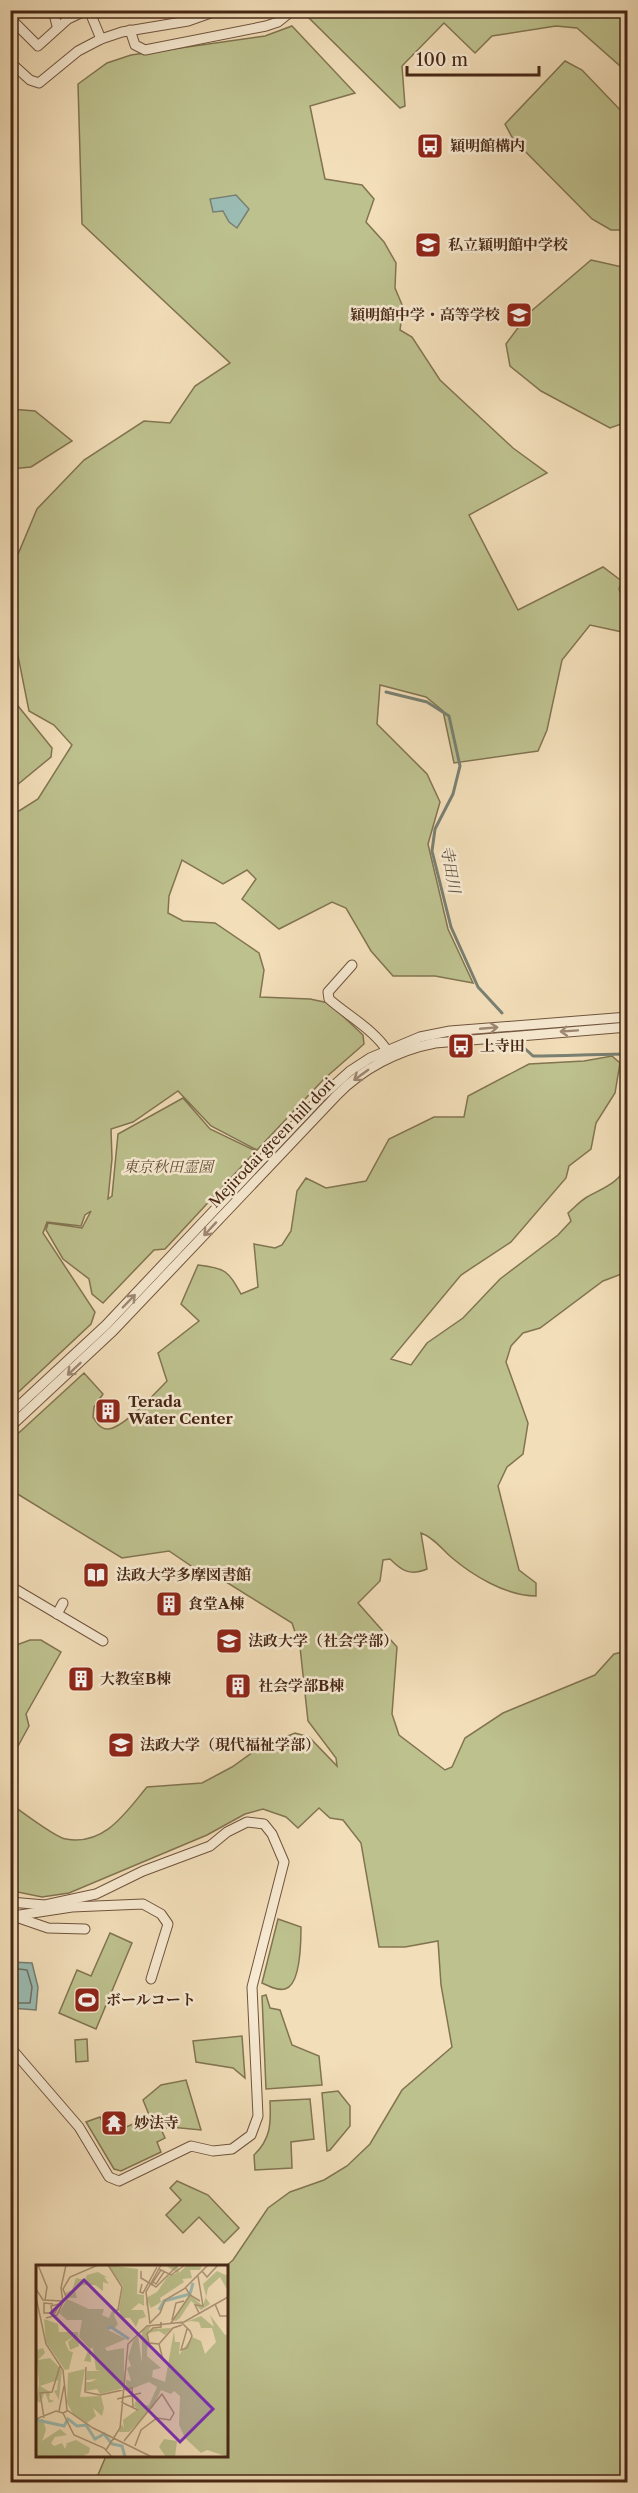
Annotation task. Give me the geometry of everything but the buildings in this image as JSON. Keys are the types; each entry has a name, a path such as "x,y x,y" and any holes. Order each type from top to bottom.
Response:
{"street":[{"path":"53,10 57,26"},
{"path":"10,18 38,46 57,26 88,10 100,39"},
{"path":"10,62 30,80 39,82 78,51 100,39 130,30 188,21 219,10"},
{"path":"130,30 135,45 145,50 272,24 293,10"},
{"path":"352,965 328,992 329,999 355,1022 376,1035 388,1053"},
{"name":"Mejirodai green hill dori","path":"10,1414 106,1325 336,1082 360,1064 388,1053 420,1036 450,1031 627,1017"},
{"name":"Mejirodai green hill dori","path":"10,1426 113,1331 343,1089 388,1053 448,1041 627,1027"},
{"path":"10,1586 103,1641"},
{"path":"57,1614 63,1603"},
{"path":"10,2046 79,2127 109,2177 119,2181 191,2146 213,2151 232,2149 247,2139 255,2128 258,2116 252,1987 284,1865 269,1829 261,1822 247,1822 227,1832 210,1846 143,1871 96,1894 72,1903 12,1916"},
{"path":"10,1902 33,1905 143,1904 161,1914 168,1924 151,1979"},
{"path":"12,1916 48,1928 85,1929"}],"green space":[{"path":"309,11 627,11 627,72 577,28 556,26 492,36 475,53 444,23 402,66 405,106 400,108 307,16"},
{"name":"東京秋田霊園","path":"292,26 355,93 310,106 325,179 362,185 374,199 366,222 384,242 396,263 395,288 403,307 400,330 412,337 440,380 513,448 547,473 469,515 518,610 603,567 627,585 627,633 590,625 562,660 547,730 538,751 454,763 443,711 426,697 380,685 377,724 427,774 440,802 428,844 448,929 473,983 435,976 393,976 371,951 346,908 332,902 279,929 242,899 256,879 247,870 223,884 182,860 169,896 168,913 183,921 215,923 259,953 264,970 260,997 310,999 329,1003 363,1035 364,1044 324,1079 257,1150 211,1126 178,1091 133,1122 111,1129 112,1159 108,1199 112,1196 118,1134 183,1098 210,1129 256,1151 165,1249 154,1250 103,1303 92,1294 89,1279 63,1259 46,1230 48,1223 82,1228 91,1211 85,1215 81,1226 47,1222 43,1233 95,1312 91,1324 11,1399 11,816 38,799 72,745 54,725 29,711 11,621 11,571 37,509 84,460 144,421 170,423 195,386 230,363 82,224 78,84 107,63 131,55 265,36"},
{"path":"565,61 582,70 627,117 627,230 611,230 592,219 513,139 505,124"},
{"path":"591,260 627,268 627,422 610,428 541,391 510,366 506,344 529,313"},
{"path":"11,409 35,411 72,441 31,467 11,469"},
{"path":"10,696 52,748 51,757 11,790"},
{"path":"612,1056 620,1063 615,1093 596,1123 591,1149 569,1166 566,1178 511,1242 461,1275 391,1359 411,1365 427,1343 463,1318 500,1279 558,1235 571,1221 568,1213 584,1199 605,1188 620,1176 627,1164 627,1272 603,1281 540,1328 523,1333 511,1346 506,1362 528,1423 523,1454 507,1467 498,1486 519,1570 536,1583 536,1596 501,1588 479,1577 421,1533 427,1569 411,1572 398,1567 390,1559 383,1560 380,1581 358,1603 397,1647 392,1714 399,1735 445,1770 452,1767 465,1738 503,1713 595,1675 614,1654 627,1651 627,2482 95,2482 106,2457 228,2457 227,2265 233,2260 268,2208 290,2192 324,2180 347,2166 370,2144 402,2090 452,2047 441,1985 438,1941 405,1947 379,1947 361,1843 343,1820 330,1818 319,1808 298,1828 286,1817 263,1809 245,1814 207,1835 69,1893 42,1897 13,1891 11,1897 11,1804 55,1834 66,1839 80,1840 103,1832 113,1825 147,1787 202,1783 232,1767 260,1747 295,1733 309,1737 337,1766 336,1758 308,1721 300,1647 292,1623 215,1575 206,1576 169,1551 122,1558 11,1490 11,1440 84,1373 103,1394 94,1407 93,1417 100,1427 113,1428 138,1410 167,1381 158,1353 199,1321 181,1304 198,1265 225,1272 241,1294 258,1287 254,1244 275,1248 282,1245 291,1231 297,1191 306,1178 326,1188 366,1181 389,1139 434,1117 464,1117 468,1096 529,1064 584,1061"},
{"path":"30,1640 41,1640 61,1652 26,1714 29,1726 11,1759 11,1647"},
{"path":"278,1919 301,1927 297,1971 290,1986 285,1989 273,1988 262,1983"},
{"name":"ボールコート","path":"110,1933 132,1943 96,2029 59,2013 77,1970 91,1976"},
{"path":"266,1995 270,2008 280,2010 292,2045 319,2056 322,2085 266,2089 262,1996"},
{"path":"242,2036 245,2078 233,2068 196,2062 193,2041"},
{"path":"87,2039 88,2061 76,2062 75,2040"},
{"path":"186,2080 201,2130 170,2127 161,2129 165,2138 157,2142 161,2152 121,2171 114,2169 86,2122 100,2117 108,2135 133,2124 136,2129 152,2122 143,2100 161,2085"},
{"path":"338,2091 350,2106 350,2126 327,2151 322,2093"},
{"path":"310,2099 314,2139 291,2142 292,2168 255,2170 254,2155 264,2143 269,2130 270,2101"},
{"path":"177,2181 208,2195 239,2228 224,2243 199,2217 183,2233 166,2215 181,2200 170,2188"}],"water":[{"path":"236,195 249,209 237,228 229,222 223,211 213,212 210,199"},
{"path":"11,1962 32,1963 38,1987 36,2010 11,2008"}],"waterway":[{"name":"寺田川","path":"386,692 427,702 449,716 460,766 453,794 435,829 432,851 451,927 478,987 502,1013"},
{"name":"寺田川","path":"521,1045 533,1056 628,1054"}],"place":[{"name":"穎明館構内","path":"430,146"},
{"name":"私立穎明館中学校","path":"428,245"},
{"name":"穎明館中学・高等学校","path":"519,315"},
{"name":"上寺田","path":"461,1046"},
{"name":"Terada Water Center","path":"108,1411"},
{"name":"法政大学多摩図書館","path":"96,1575"},
{"name":"食堂A棟","path":"169,1604"},
{"name":"法政大学（社会学部）","path":"229,1641"},
{"name":"大教室B棟","path":"81,1679"},
{"name":"社会学部B棟","path":"238,1686"},
{"name":"法政大学（現代福祉学部）","path":"121,1745"},
{"name":"ボールコート","path":"87,2000"},
{"name":"妙法寺","path":"114,2123"}]}
